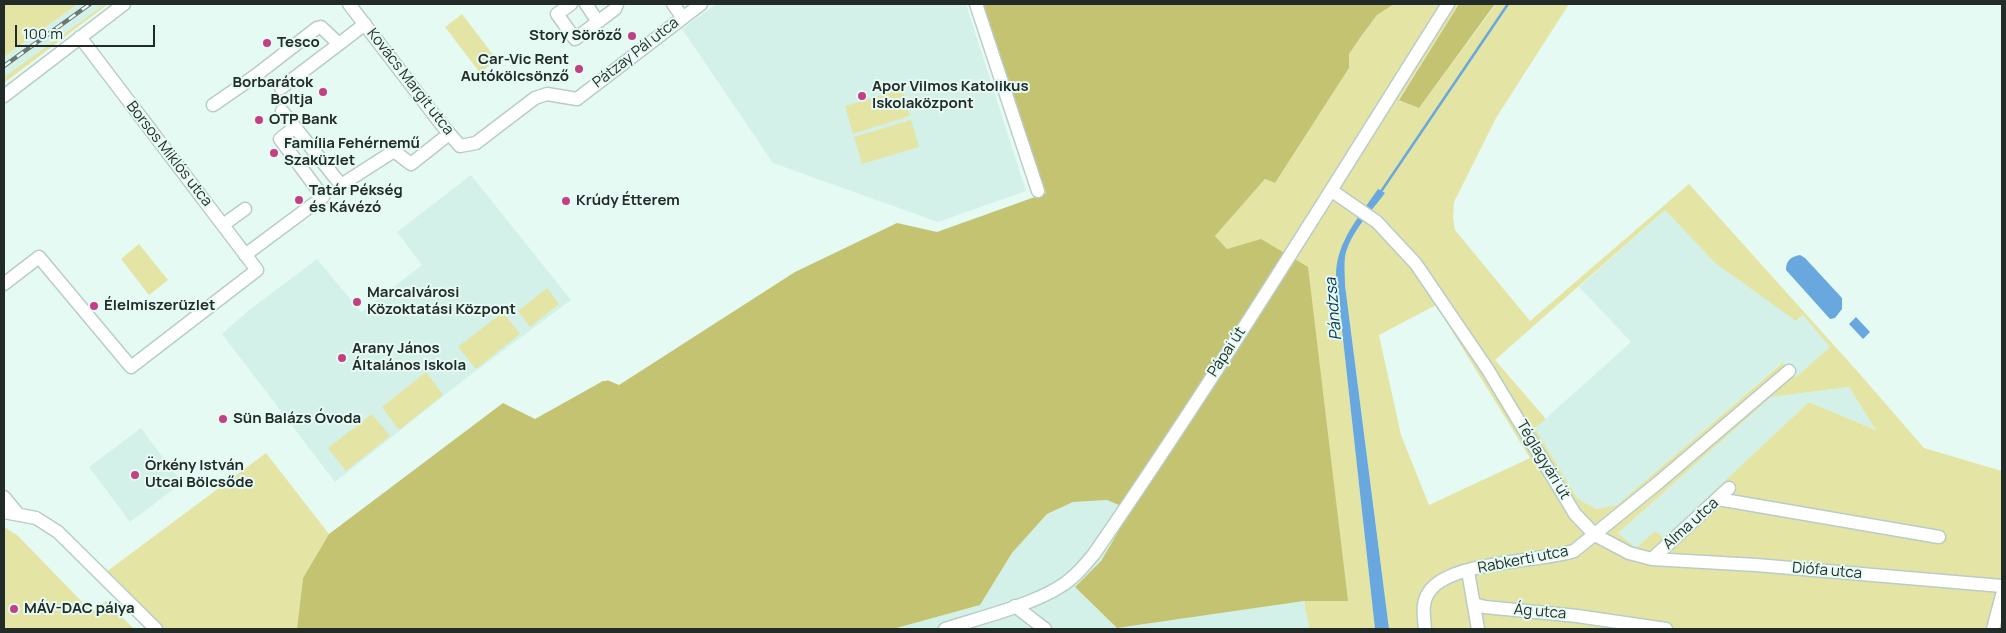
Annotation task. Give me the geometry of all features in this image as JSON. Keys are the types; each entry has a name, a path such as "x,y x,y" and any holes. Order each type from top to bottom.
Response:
{"street":[{"path":"4,96 124,4"},
{"path":"571,4 556,14 575,39 616,9 617,4"},
{"path":"586,4 598,22"},
{"name":"Pátzay Pál utca","path":"577,99 683,18 673,4"},
{"path":"683,18 701,4"},
{"path":"976,4 1038,191"},
{"name":"Pápai út","path":"945,629 1015,606 1060,587 1078,573 1094,554 1219,365 1309,223 1332,191 1448,4"},
{"name":"Kovács Margit utca","path":"352,5 460,146 476,143 535,98 547,94 577,99"},
{"path":"281,88 365,24"},
{"path":"213,105 255,76 317,28 321,27 339,44"},
{"name":"Borsos Miklós utca","path":"4,284 39,257 131,367 257,270 80,37"},
{"path":"282,111 341,185 394,151 411,164 449,134"},
{"path":"245,254 323,197 280,139 290,131"},
{"name":"Téglagyári út","path":"1332,191 1376,222 1416,264 1492,377 1575,514 1595,535"},
{"path":"223,225 245,209"},
{"path":"1652,558 1629,552 1595,535 1789,372"},
{"name":"Alma utca","path":"1652,558 1729,488"},
{"path":"4,497 18,514"},
{"path":"1718,499 1939,537"},
{"path":"4,512 36,518 58,532 156,629"},
{"name":"Rabkerti utca","path":"1425,629 1424,601 1429,591 1445,578 1516,560 1562,555 1574,551 1595,535"},
{"name":"Diófa utca","path":"1652,558 2002,586"},
{"path":"1468,571 1478,629"},
{"path":"1993,629 2002,595"},
{"name":"Ág utca","path":"1474,604 1484,607 1577,616 1666,629"},
{"path":"1015,606 1044,629"}],"shaded area":[{"path":"78,4 105,4 4,77 4,57"},
{"name":"Apor Vilmos Katolikus Iskolaközpont","path":"716,4 966,4 1026,191 938,222 773,163 682,29"},
{"path":"983,4 1394,4 1377,15 1349,54 1349,68 1275,183 1265,179 1215,236 1227,249 1261,239 1308,267 1348,601 1304,601 1117,628 1075,587 1101,561 1131,510 1107,500 1073,502 1047,514 1012,553 980,605 893,629 297,629 303,578 329,534 503,403 535,419 603,381 607,380 619,385 795,272 897,223 937,232 1046,193"},
{"path":"1459,4 1495,4 1419,108 1399,100"},
{"path":"471,175 571,300 461,382 335,482 222,334 248,311 317,259 361,312 422,265 397,232"},
{"path":"1665,210 1715,263 1797,321 1803,315 1831,347 1796,377 1781,363 1617,505 1596,509 1578,499 1535,428 1631,342 1579,287"},
{"path":"1849,387 1877,430 1809,402 1664,539 1655,531 1636,548 1618,533 1771,397"},
{"name":"Örkény István Utcai Bölcsőde","path":"141,428 182,483 130,522 89,467"},
{"path":"1107,500 1131,509 1101,561 1075,587 1117,628 1304,601 1309,629 893,629 980,605 1012,553 1047,514 1073,502"}],"green space":[{"path":"4,4 78,4 4,57"},
{"path":"105,4 108,4 4,83 4,77"},
{"path":"1394,4 1459,4 1399,99 1419,108 1496,4 1569,4 1496,118 1454,202 1453,218 1455,230 1530,321 1689,184 1924,448 2002,471 2002,629 1389,629 1345,285 1345,257 1347,248 1361,224 1384,193 1344,240 1336,276 1375,629 1309,629 1304,601 1347,601 1261,240 1227,249 1215,236 1265,179 1275,183 1349,68 1349,54 1377,15","holes":["1665,210 1715,263 1796,321 1803,315 1830,347 1796,377 1782,363 1617,505 1596,509 1578,499 1535,428 1546,419 1495,360","1436,305 1530,458 1429,505 1401,435 1379,335","1849,387 1876,430 1809,402 1664,538 1655,531 1636,548 1618,533 1771,397"]},
{"path":"462,14 497,60 480,73 445,27"},
{"path":"902,89 910,116 853,134 845,106"},
{"path":"911,120 919,147 862,164 854,137"},
{"path":"139,244 168,280 149,295 121,259"},
{"path":"547,288 559,304 530,327 518,311"},
{"path":"503,312 520,334 476,369 458,347"},
{"path":"426,372 443,395 399,430 382,407"},
{"path":"372,414 390,436 346,471 328,448"},
{"path":"266,453 329,534 303,578 297,629 148,629 98,578"},
{"path":"4,527 17,535 92,612 106,601 134,629 4,629"}],"water":[{"path":"1378,189 1385,193 1361,223 1347,248 1345,257 1345,285 1389,629 1375,629 1336,276 1340,251 1345,240"},
{"path":"1800,255 1842,298 1842,309 1835,318 1830,319 1786,270 1790,260"},
{"path":"1856,317 1870,332 1863,339 1849,324"}],"waterway":[{"name":"Pándzsa","path":"1380,193 1508,4"}],"railway":[{"path":"4,66 90,4"}],"place":[{"name":"Story Söröző","path":"632,36"},
{"name":"Tesco","path":"267,43"},
{"name":"Car-Vic Rent Autókölcsönző","path":"579,69"},
{"name":"Borbarátok Boltja","path":"323,92"},
{"name":"Apor Vilmos Katolikus Iskolaközpont","path":"862,96"},
{"name":"OTP Bank","path":"259,120"},
{"name":"Família Fehérnemű Szaküzlet","path":"274,153"},
{"name":"Tatár Pékség és Kávézó","path":"299,200"},
{"name":"Krúdy Étterem","path":"566,201"},
{"name":"Marcalvárosi Közoktatási Központ","path":"357,302"},
{"name":"Élelmiszerüzlet","path":"94,306"},
{"name":"Arany János Általános Iskola","path":"342,358"},
{"name":"Sün Balázs Óvoda","path":"223,419"},
{"name":"Örkény István Utcai Bölcsőde","path":"135,475"},
{"name":"MÁV-DAC pálya","path":"14,609"}]}
